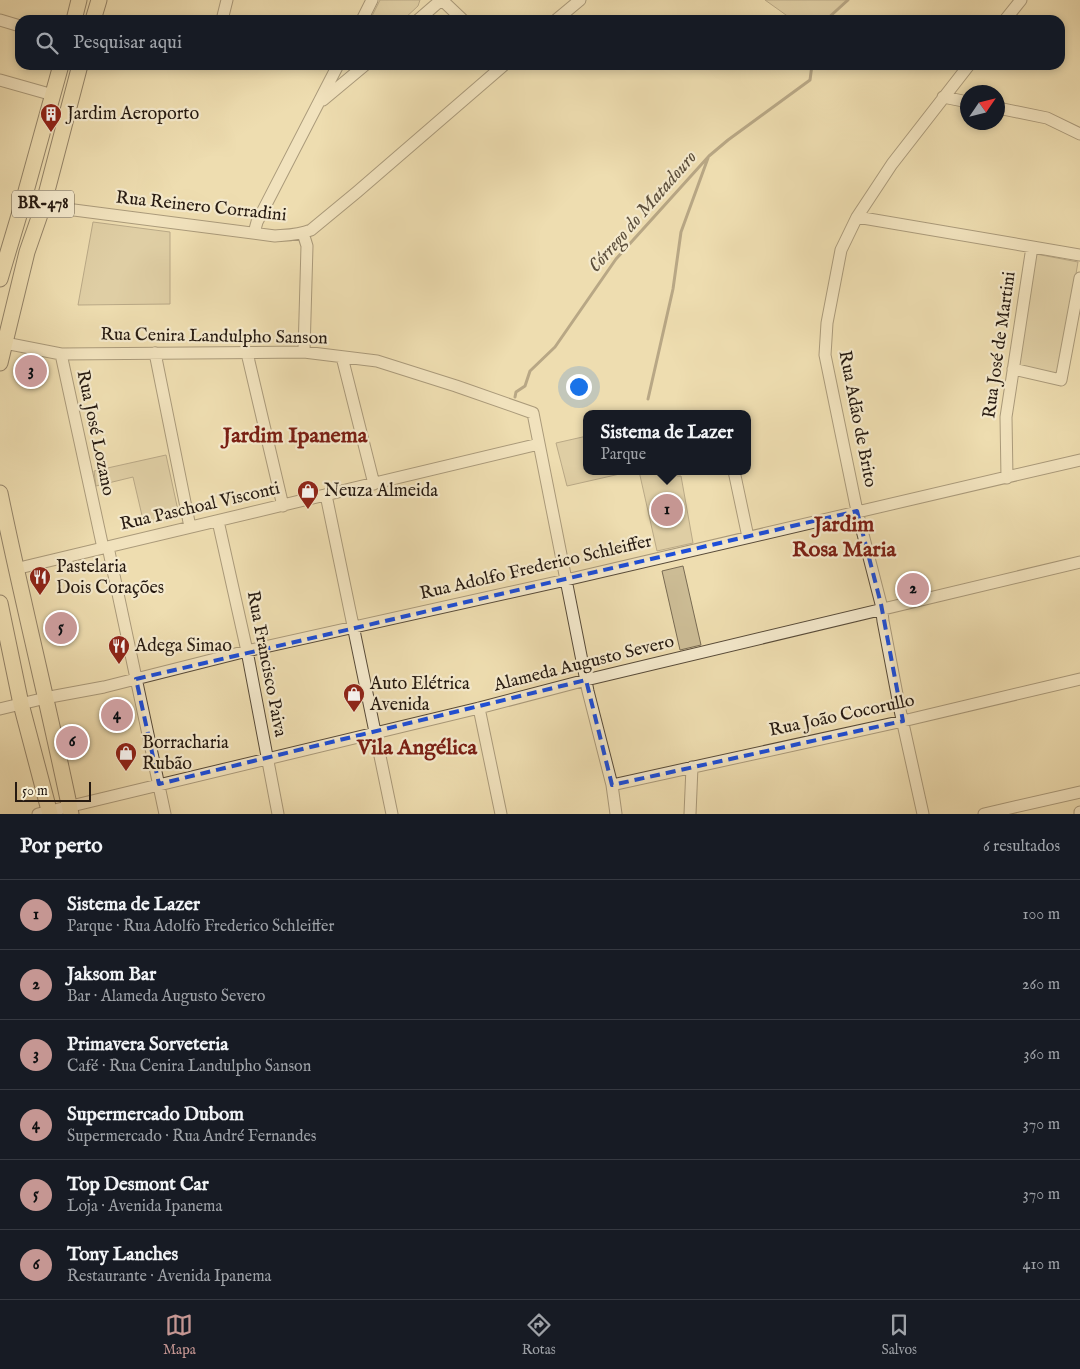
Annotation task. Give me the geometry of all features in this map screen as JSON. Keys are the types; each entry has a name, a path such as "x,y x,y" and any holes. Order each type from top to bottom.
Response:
{"main road":[{"path":"75,15 79,0"},
{"path":"94,15 99,0"},
{"name":"BR-478","path":"0,279 4,251 60,70"},
{"name":"BR-478","path":"0,362 27,252 43,206 79,70"},
{"path":"0,493 15,569 71,810"},
{"path":"0,603 46,813"}],"street":[{"path":"223,15 227,0"},
{"path":"364,15 372,0"},
{"path":"424,15 442,0 458,15"},
{"path":"562,15 579,0"},
{"path":"1009,15 1021,0"},
{"path":"0,20 15,24"},
{"path":"254,233 257,222 336,70"},
{"path":"318,105 359,70"},
{"name":"Rua Reinero Corradini","path":"43,206 275,236 303,233 310,230 357,192 498,70"},
{"name":"Rua Adão de Brito","path":"923,814 882,611 857,511 825,355 828,323 841,250 857,217 892,164 965,70"},
{"path":"0,80 53,95"},
{"path":"943,97 960,100"},
{"path":"1005,109 1047,118 1080,134"},
{"path":"857,217 1080,255"},
{"path":"303,233 307,246 304,352"},
{"name":"Rua José de Martini","path":"1008,478 1006,417 1032,247"},
{"path":"1013,369 1061,380 1080,278"},
{"name":"Rua Cenira Landulpho Sanson","path":"4,343 61,354 304,352 377,361 533,413 588,691 612,785 616,814"},
{"path":"155,353 190,527"},
{"path":"248,353 283,506"},
{"name":"Rua José Lozano","path":"61,354 165,814"},
{"path":"342,357 374,484"},
{"name":"Rua Paschoal Visconti","path":"15,569 540,444"},
{"name":"Rua Adolfo Frederico Schleiffer","path":"0,709 136,679 352,626 566,580 1080,460"},
{"path":"735,475 748,537"},
{"path":"326,496 392,814"},
{"name":"Rua Francisco Paiva","path":"218,521 247,651 266,759 278,814"},
{"name":"Alameda Augusto Severo","path":"46,813 71,810 159,784 1080,562"},
{"name":"Rua João Cocorullo","path":"612,785 903,721 1080,679"},
{"path":"479,708 501,814"},
{"path":"690,814 692,767"},
{"path":"984,814 1080,792"}],"highlighted area":[{"path":"857,511 881,604 903,721 612,785 586,680 159,784 136,679"}],"shaded area":[{"path":"380,0 420,0 418,6 408,15 372,15"},
{"path":"765,0 848,0 832,15 786,15"},
{"path":"93,222 170,232 170,304 78,305"},
{"path":"1036,254 1078,262 1059,375 1016,367"},
{"path":"583,437 583,475 615,475 567,486 556,443"},
{"path":"166,455 179,515 174,518 144,524 133,477 96,486 94,471"},
{"path":"640,475 681,476 693,543 657,551"},
{"path":"683,566 701,645 680,650 662,571"}],"waterway":[{"name":"Córrego do Matadouro","path":"832,15 848,0"},
{"name":"Córrego do Matadouro","path":"515,397 516,392 525,386 530,371 555,347 616,259 709,156 810,80 811,70"},
{"path":"648,399 673,289 681,232 708,158"}],"place":[{"name":"Jardim Aeroporto","path":"51,133"},
{"name":"Primavera Sorveteria","path":"31,371"},
{"name":"Neuza Almeida","path":"308,510"},
{"name":"Sistema de Lazer","path":"667,510"},
{"name":"Jaksom Bar","path":"913,589"},
{"name":"Pastelaria Dois Corações","path":"40,596"},
{"name":"Top Desmont Car","path":"61,628"},
{"name":"Adega Simao","path":"119,665"},
{"name":"Auto Elétrica Avenida","path":"354,713"},
{"name":"Supermercado Dubom","path":"117,715"},
{"name":"Tony Lanches","path":"72,742"},
{"name":"Borracharia Rubão","path":"126,772"}],"district":[{"name":"Jardim Ipanema","path":"295,436"},
{"name":"Jardim Rosa Maria","path":"844,538"},
{"name":"Vila Angélica","path":"417,748"}]}
